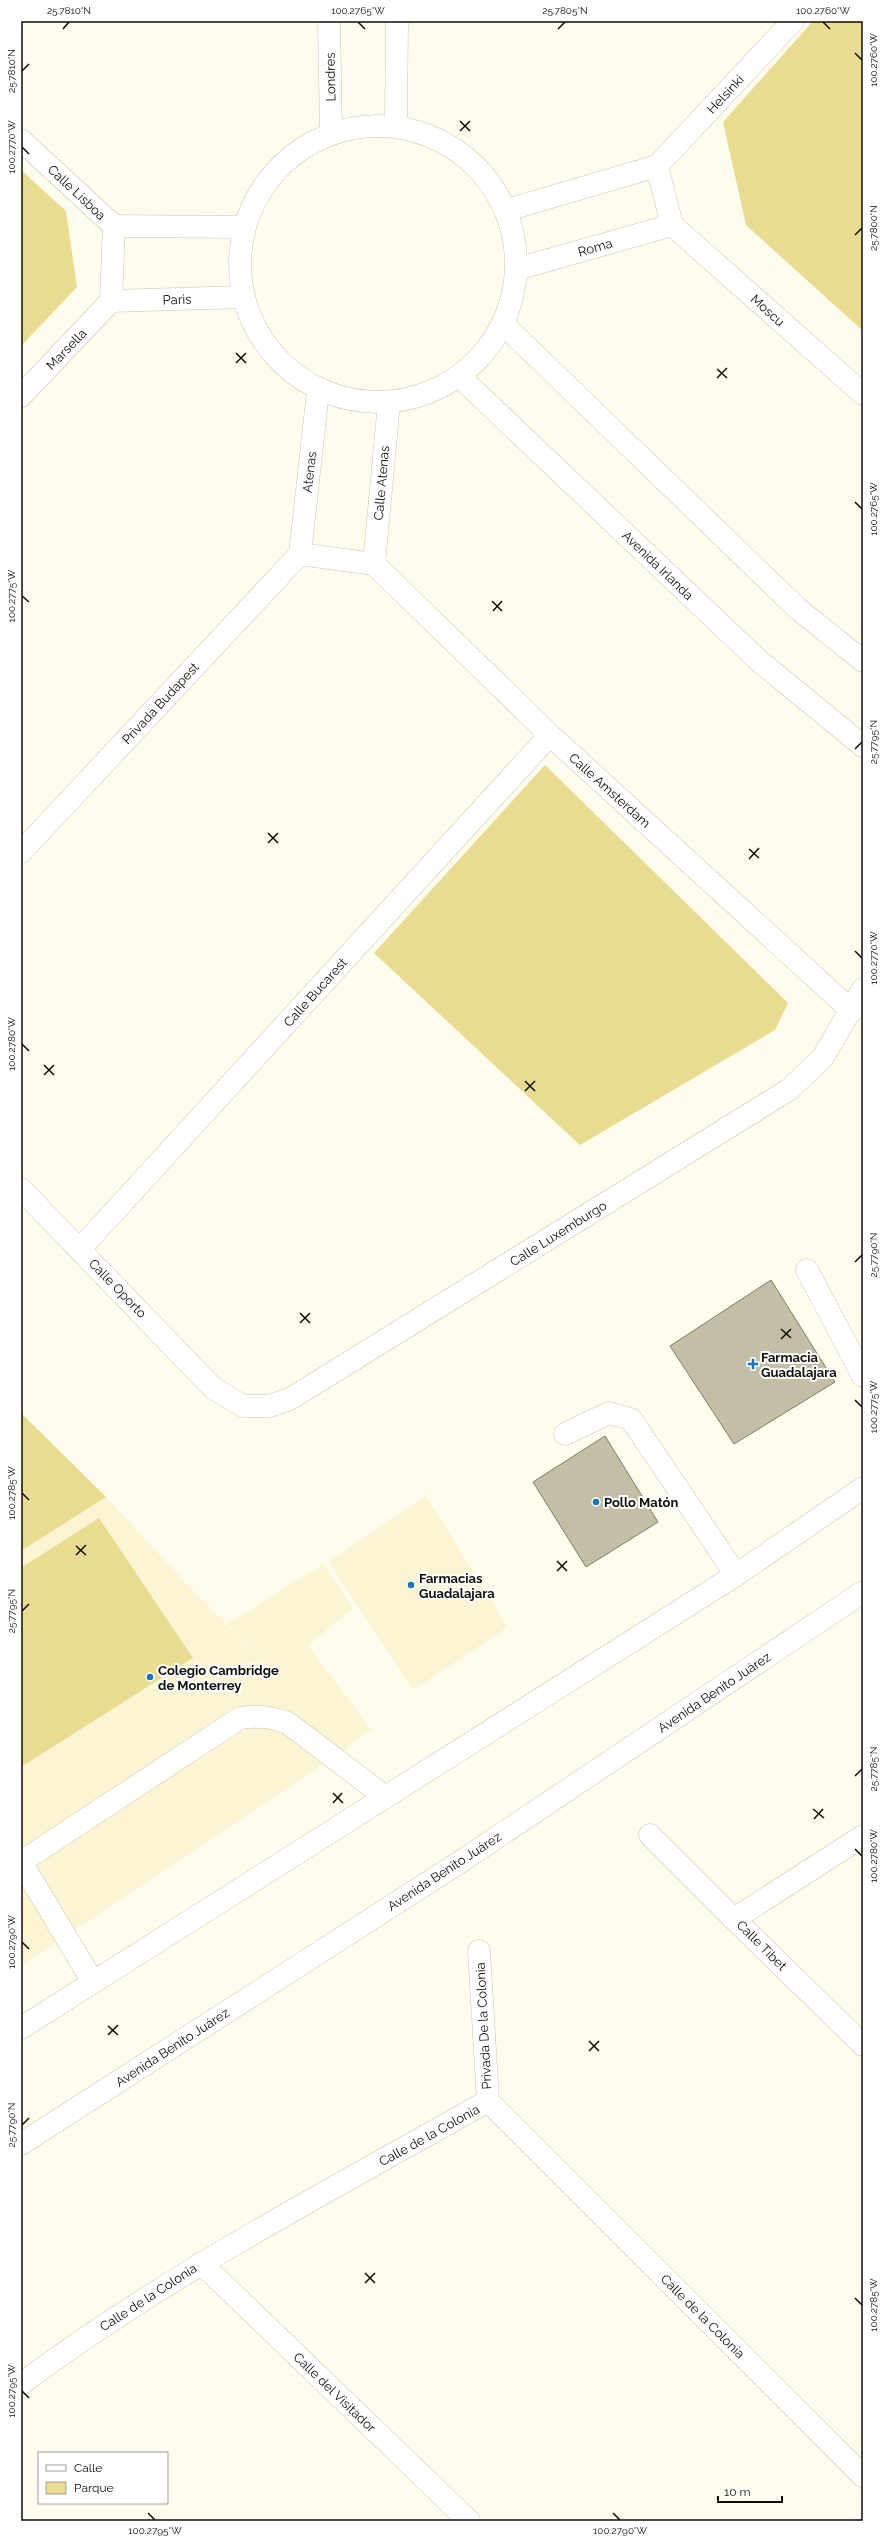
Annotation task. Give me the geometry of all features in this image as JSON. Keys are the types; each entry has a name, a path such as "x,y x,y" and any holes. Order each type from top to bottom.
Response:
{"street":[{"name":"Londres","path":"329,21 331,133"},
{"path":"396,125 397,21"},
{"name":"Helsinki","path":"657,166 793,21"},
{"path":"396,125 442,140 481,169 507,210 515,238 517,269 513,298 504,324 485,353 460,376 426,395 389,403 353,401 318,391 284,367 258,335 242,297 239,262 244,227 262,187 292,155 331,133 363,126 396,125"},
{"name":"Calle Lisboa","path":"21,140 114,226 111,301"},
{"path":"507,210 657,166 672,225"},
{"name":"Roma","path":"517,269 672,225"},
{"name":"Moscu","path":"672,225 863,394"},
{"path":"114,226 244,227"},
{"name":"Paris","path":"111,301 242,297"},
{"name":"Marsella","path":"21,396 111,301"},
{"path":"504,324 798,609 863,661"},
{"name":"Avenida Irlanda","path":"460,376 758,660 863,746"},
{"name":"Atenas","path":"300,554 318,391"},
{"name":"Calle Atenas","path":"374,564 389,403"},
{"path":"300,554 374,564"},
{"name":"Privada Budapest","path":"21,852 300,554"},
{"name":"Calle Amsterdam","path":"374,564 550,735 852,1011"},
{"name":"Calle Bucarest","path":"80,1249 550,735"},
{"name":"Calle Luxemburgo","path":"213,1388 243,1406 270,1406 290,1399 790,1089 823,1057 852,1011 863,989"},
{"name":"Calle Oporto","path":"21,1189 213,1388"},
{"path":"807,1270 863,1376"},
{"path":"565,1434 609,1413 631,1419 736,1575"},
{"path":"21,2028 384,1796 736,1575 863,1488"},
{"name":"Avenida Benito Juárez","path":"21,2144 460,1862 863,1592"},
{"path":"93,1982 21,1862 224,1728 246,1717 271,1717 288,1723 384,1796"},
{"path":"650,1836 734,1919"},
{"name":"Calle Tibet","path":"863,1836 734,1919 863,2045"},
{"name":"Privada De la Colonia","path":"479,1951 488,2101"},
{"name":"Calle de la Colonia","path":"21,2384 113,2319 201,2263 488,2101 863,2476"},
{"name":"Calle del Visitador","path":"201,2263 469,2521"}],"shaded area":[{"path":"426,1496 508,1627 413,1690 329,1562"},
{"name":"Colegio Cambridge de Monterrey","path":"106,1497 209,1608 276,1674 227,1624 323,1564 353,1608 308,1646 372,1730 347,1745 349,1747 21,1965 21,1551"}],"green space":[{"path":"813,21 863,21 863,331 746,225 723,122"},
{"path":"21,170 66,211 77,287 21,346"},
{"path":"545,765 788,1003 775,1030 580,1145 374,953"},
{"path":"21,1413 106,1497 21,1551"},
{"path":"99,1518 193,1658 21,1767 21,1568"}],"building":[{"name":"Farmacia Guadalajara","path":"771,1280 835,1382 734,1444 670,1346"},
{"name":"Pollo Matón","path":"605,1436 658,1522 586,1567 533,1482"}],"place":[{"name":"Farmacia Guadalajara","path":"753,1364"},
{"name":"Pollo Matón","path":"596,1502"},
{"name":"Farmacias Guadalajara","path":"411,1585"},
{"name":"Colegio Cambridge de Monterrey","path":"150,1677"}]}
